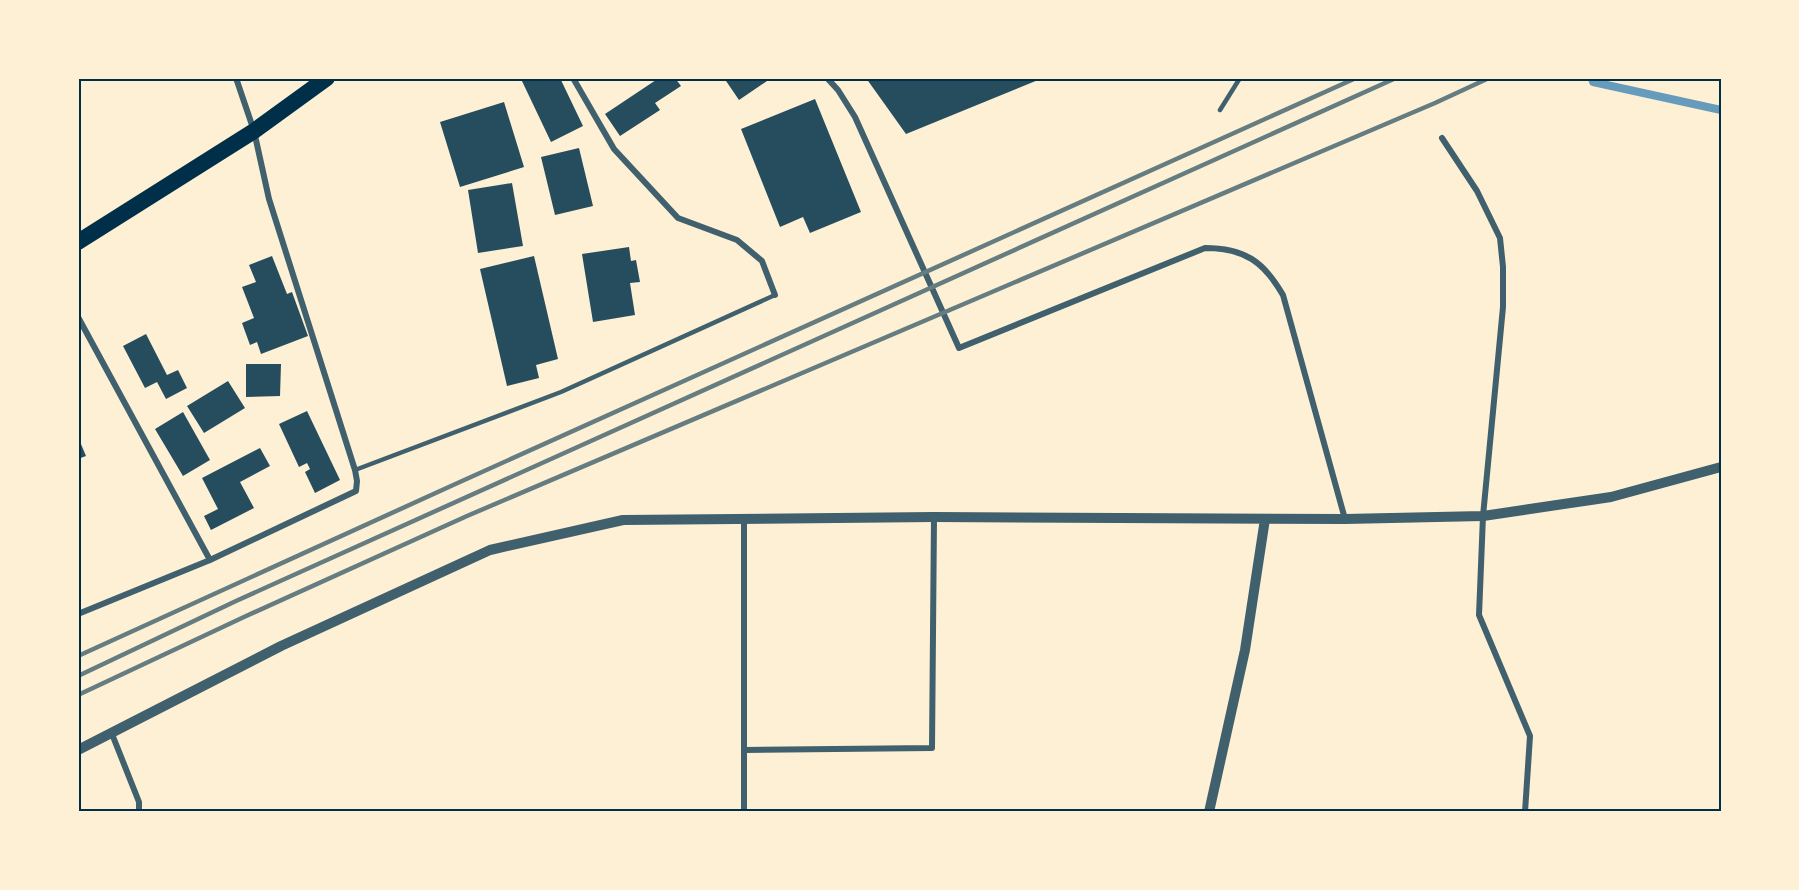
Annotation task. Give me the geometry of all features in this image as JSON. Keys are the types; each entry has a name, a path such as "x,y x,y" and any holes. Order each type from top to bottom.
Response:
{"highway":[{"path":"78,242 254,131 327,78"}],"street":[{"path":"78,614 210,560 356,491 355,470 269,199 254,131 236,78"},
{"path":"573,78 614,149 678,218 737,240 762,261 775,295"},
{"path":"827,78 838,90 855,117 959,348 1205,248 1224,248 1242,253 1260,264 1273,278 1283,295 1345,519"},
{"path":"1442,138 1478,190 1500,238 1503,307 1483,516 1479,615 1530,736 1525,812"},
{"path":"78,317 210,560"},
{"path":"78,750 281,646 490,550 622,520 1345,519 1483,516 1611,497 1721,467"},
{"path":"744,750 932,748 934,518"},
{"path":"1209,812 1245,650 1265,519"},
{"path":"744,520 744,812"},
{"path":"112,734 140,802 139,812"}],"lane":[{"path":"1220,110 1240,78"},
{"path":"355,470 561,392 775,295"}],"building":[{"path":"560,78 583,126 551,142 521,79"},
{"path":"659,78 675,78 681,86 655,103 660,110 620,136 605,114"},
{"path":"724,78 765,78 767,81 739,100"},
{"path":"866,78 1043,78 906,134"},
{"path":"815,99 861,212 810,233 803,217 780,227 741,129"},
{"path":"504,102 524,167 460,187 440,122"},
{"path":"579,148 593,206 555,215 541,157"},
{"path":"512,183 523,246 478,253 468,190"},
{"path":"629,247 631,261 636,260 640,282 630,283 635,315 593,322 582,254"},
{"path":"272,256 287,294 292,292 308,336 261,354 257,342 250,345 242,323 254,318 242,287 256,282 249,265"},
{"path":"534,256 558,359 536,365 539,378 507,386 480,269"},
{"path":"146,334 167,375 178,370 187,388 166,399 157,382 145,388 123,346"},
{"path":"246,364 281,364 280,396 246,397"},
{"path":"228,381 245,408 204,433 187,406"},
{"path":"307,411 340,480 315,493 305,472 310,469 307,463 299,467 279,424"},
{"path":"183,412 210,460 183,476 155,429"},
{"path":"78,437 86,456 78,459"},
{"path":"260,448 270,466 240,482 254,508 211,530 204,516 218,509 202,478"}],"waterway":[{"path":"1592,78 1593,82 1721,110"}],"railway":[{"path":"78,656 1356,78"},
{"path":"78,676 236,601 1396,78"},
{"path":"78,695 467,516 1489,78"}]}
